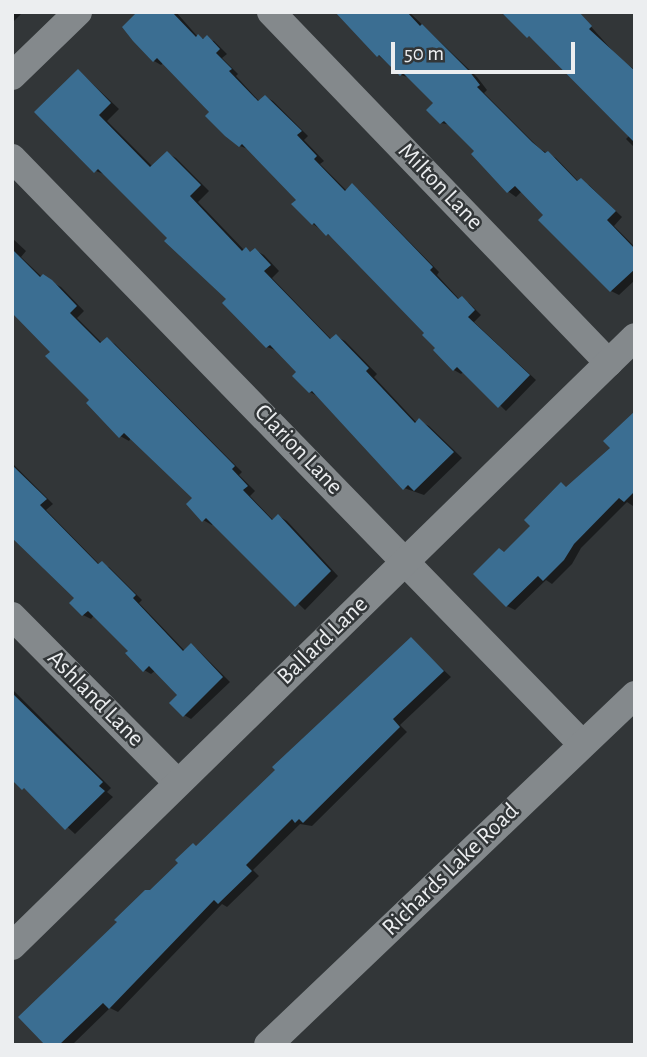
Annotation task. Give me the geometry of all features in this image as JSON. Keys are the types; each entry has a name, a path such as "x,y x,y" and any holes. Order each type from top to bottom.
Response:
{"street":[{"path":"12,76 78,12"},
{"name":"Milton Lane","path":"271,12 609,363"},
{"name":"Clarion Lane","path":"12,158 582,744"},
{"name":"Ballard Lane","path":"12,946 635,337"},
{"name":"Ashland Lane","path":"12,616 178,783"},
{"name":"Richards Lake Road","path":"268,1045 635,695"}],"building":[{"path":"137,12 172,12 196,37 198,34 203,39 207,35 220,49 216,53 232,69 229,71 258,101 265,95 302,131 297,135 317,156 314,159 345,191 352,183 433,267 430,270 458,299 462,296 475,310 468,317 530,375 498,408 457,367 453,371 433,350 435,348 422,335 424,333 328,234 326,236 314,223 312,225 291,204 296,200 242,144 239,147 225,136 205,116 209,112 157,58 153,62 133,41 122,27"},
{"path":"335,12 407,12 420,26 422,24 469,71 480,85 477,87 532,142 545,153 548,151 577,181 581,178 616,211 607,220 635,249 635,269 610,292 538,220 543,215 515,186 507,193 471,154 474,151 444,121 440,124 426,110 433,103 403,73 400,76 379,55 377,57"},
{"path":"501,12 579,12 592,26 589,29 635,71 635,143 529,36 527,38"},
{"path":"78,69 111,103 99,115 150,167 167,151 201,185 190,196 242,251 246,247 250,252 255,248 271,265 264,271 330,339 336,334 369,368 366,371 415,423 419,418 454,452 414,491 408,485 403,490 312,391 309,393 292,376 296,372 270,345 266,348 222,303 226,299 164,241 167,238 98,169 94,173 34,112"},
{"path":"12,249 40,277 43,274 52,280 77,306 70,313 100,343 107,337 235,466 232,469 248,486 243,490 272,520 278,514 331,571 295,607 206,518 202,522 186,504 192,498 124,433 119,438 86,403 89,400 45,356 50,352 12,313"},
{"path":"635,411 635,491 624,502 619,498 574,544 564,560 543,581 538,576 506,607 473,574 499,548 504,552 530,526 524,520 561,482 566,487 610,448 603,441"},
{"path":"12,465 47,499 40,505 98,564 102,561 136,595 133,598 183,651 191,643 223,677 183,717 169,703 177,695 149,666 143,672 125,653 128,651 88,611 82,616 69,603 74,598 12,538"},
{"path":"411,637 444,671 393,719 400,727 303,823 299,819 295,823 292,819 246,865 252,871 218,904 214,900 109,1009 103,1003 59,1045 45,1045 18,1017 117,922 114,920 145,890 150,890 178,863 175,860 193,843 196,846 275,770 272,767"},
{"path":"12,693 103,782 99,786 105,791 65,830 24,788 22,790 12,780"}]}
